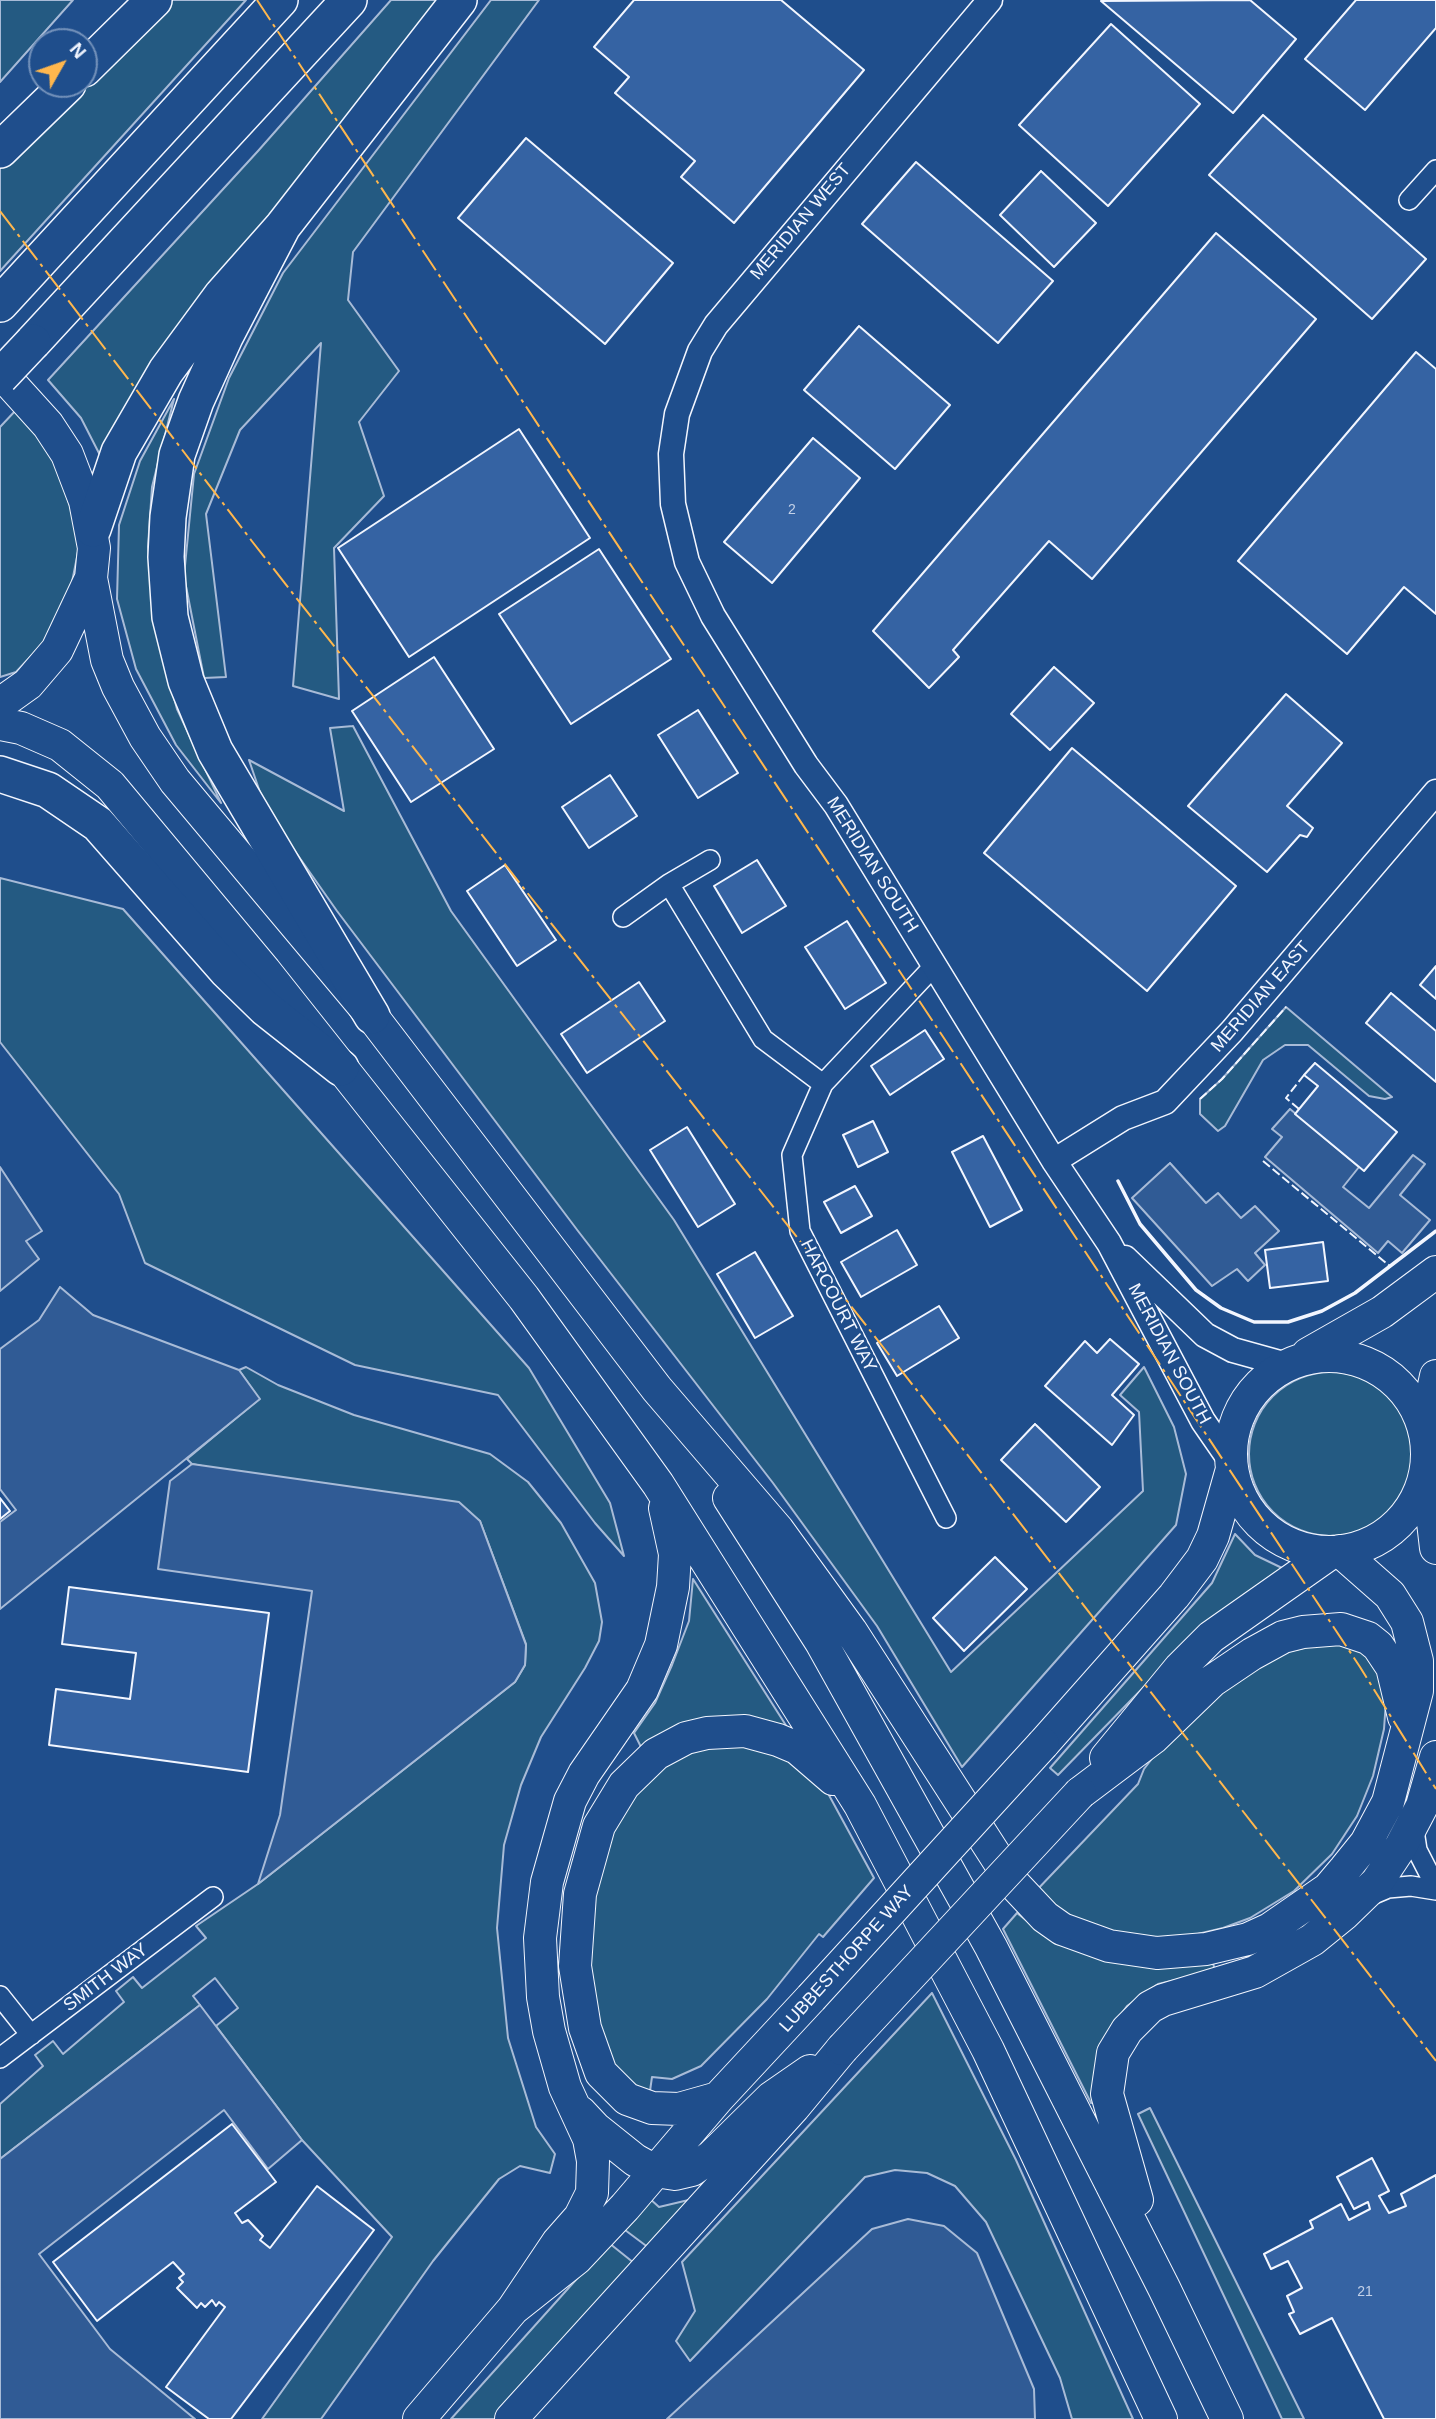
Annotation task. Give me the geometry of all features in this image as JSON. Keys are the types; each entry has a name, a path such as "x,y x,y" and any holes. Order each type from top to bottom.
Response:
{"highway":[{"path":"98,54 154,0"},
{"path":"0,304 280,0"},
{"path":"93,529 67,454 42,418 0,374 33,342 349,0"},
{"path":"459,0 283,226 222,295 166,371 119,452 93,529 90,578 107,660 145,737 190,802 372,1016 657,1389 778,1531 811,1575 943,1771 1013,1883 1030,1904 1062,1929 1110,1946 1157,1952 1183,1952 1226,1945 1270,1929 1328,1889 1366,1843 1388,1802 1417,1690 1417,1661 1407,1622 1381,1585 1336,1551 1304,1548 1267,1529 1244,1502 1232,1466 1232,1439 1244,1405 1258,1386 1291,1363 1382,1312 1436,1272"},
{"path":"0,150 54,98"},
{"path":"283,226 225,337 196,401 177,455 167,544 170,617 186,681 215,751 372,1016"},
{"path":"0,704 28,684 57,650 90,578"},
{"path":"0,724 21,728 60,746 110,785 265,971 524,1298 659,1484 860,1805 999,2073 1161,2419"},
{"path":"0,774 48,790 98,824 227,971 265,1008 341,1069"},
{"path":"511,2419 794,2107 842,2049 1080,1793 1180,1668 1211,1637 1336,1551 1378,1538 1399,1522 1415,1501 1427,1457 1418,1412 1403,1390 1384,1372 1360,1361 1334,1356 1291,1363"},
{"path":"1436,1376 1427,1419 1427,1457 1436,1548"},
{"path":"657,1389 821,1642 866,1720 991,1947 1164,2288 1227,2419"},
{"name":"LUBBESTHORPE WAY","path":"419,2419 513,2309 576,2259 718,2098 1174,1596 1202,1559 1213,1536 1232,1466"},
{"path":"659,1484 675,1554 673,1587 662,1645 642,1690 584,1774 570,1801 547,1882 540,1938 543,1997 565,2087 577,2108 595,2128 635,2160 655,2171 675,2174 692,2170 712,2156 771,2098 842,2049"},
{"path":"1080,1793 1153,1738 1212,1682 1252,1654 1283,1637 1303,1632 1341,1629 1368,1638 1378,1646 1392,1667 1406,1729"},
{"path":"718,2098 679,2109 652,2108 627,2099 614,2088 597,2064 579,2001 575,1966 580,1894 599,1826 624,1785 656,1754 686,1738 721,1731 759,1733 797,1748 860,1805"},
{"path":"1164,2288 1111,2113 1107,2082 1113,2053 1127,2030 1150,2007 1177,1994 1255,1972 1312,1940 1360,1899 1390,1865 1413,1823 1422,1806 1436,1757"},
{"path":"513,2309 558,2242 580,2217 592,2193 593,2161 577,2108"}],"street":[{"name":"MERIDIAN WEST","path":"671,473 672,436 681,399 700,351 716,325 990,0"},
{"path":"1409,200 1436,170"},
{"name":"MERIDIAN SOUTH","path":"671,473 679,535 698,588 1054,1161 1109,1243 1203,1421 1232,1466"},
{"name":"MERIDIAN EAST","path":"1054,1161 1123,1118 1165,1102 1185,1077 1232,1031 1436,792"},
{"path":"623,917 669,884 710,860"},
{"path":"669,884 763,1038 823,1084"},
{"name":"HARCOURT WAY","path":"934,966 823,1084 792,1156 800,1231 946,1518"},
{"name":"MERIDIAN SOUTH","path":"1109,1243 1205,1335 1233,1350 1291,1363"},
{"path":"1413,1823 1417,1850 1436,1888"},
{"path":"1360,1899 1388,1888 1436,1888"},
{"name":"SMITH WAY","path":"0,2058 213,1897"},
{"path":"0,1996 31,2035"}],"shaded area":[{"path":"0,0 73,0 48,28 28,28 28,51 0,82"},
{"path":"170,0 246,0 0,271 0,166 70,98 98,98 98,70"},
{"path":"391,0 439,0 103,461 81,418 48,380 258,151"},
{"path":"491,0 539,0 353,252 348,300 399,371 359,422 384,496 334,548 339,699 293,686 321,343 240,430 206,514 226,677 204,678 184,576 194,474 229,378 283,273"},
{"path":"174,399 152,487 148,547 155,628 177,709 221,803 176,745 136,669 117,599 119,525 140,461"},
{"path":"17,409 48,443 78,529 78,552 69,597 48,638 16,672 0,677 0,427"},
{"path":"353,726 451,911 674,1220 951,1672 1143,1491 1139,1412 1120,1395 1144,1367 1174,1427 1186,1474 1176,1525 962,1767 877,1626 773,1483 578,1231 337,911 266,810 249,760 344,811 330,728"},
{"path":"0,878 123,909 529,1368 610,1503 624,1556 595,1523 498,1395 355,1365 145,1263 119,1194 0,1042"},
{"path":"1286,1007 1392,1097 1385,1099 1369,1096 1308,1045 1285,1045 1263,1060 1225,1126 1218,1131 1200,1114 1200,1099 1222,1079"},
{"path":"1290,1109 1359,1167 1343,1187 1369,1208 1413,1155 1425,1164 1400,1195 1430,1220 1402,1253 1388,1241 1378,1253 1265,1157 1282,1137 1272,1129"},
{"path":"1170,1163 1206,1203 1218,1193 1241,1218 1255,1206 1279,1231 1255,1253 1265,1265 1248,1281 1237,1269 1212,1286 1132,1198"},
{"path":"0,1167 42,1231 26,1241 39,1259 0,1291"},
{"path":"60,1287 93,1315 239,1370 260,1399 0,1609 0,1522 16,1510 0,1489 0,1349 39,1320"},
{"path":"246,1367 278,1385 354,1415 490,1454 528,1482 561,1523 595,1583 602,1622 599,1641 585,1668 541,1737 521,1785 504,1845 497,1928 508,2038 536,2127 555,2154 550,2173 520,2166 499,2179 433,2261 321,2419 262,2419 392,2237 302,2140 216,2026 238,2008 215,1978 193,1996 200,2005 0,2159 0,2104 43,2066 35,2055 53,2041 63,2054 124,2002 116,1991 133,1977 142,1988 206,1938 196,1926 258,1884 515,1682 525,1665 526,1644 480,1521 192,1464 187,1459 259,1399 239,1370"},
{"path":"1331,1372 1363,1378 1389,1396 1407,1422 1413,1454 1407,1486 1389,1512 1363,1530 1331,1536 1299,1530 1273,1512 1255,1486 1249,1454 1255,1422 1273,1396 1299,1378"},
{"path":"192,1464 459,1502 480,1521 526,1645 525,1665 515,1682 258,1884 280,1815 312,1591 158,1569 170,1481"},
{"path":"1235,1534 1255,1555 1282,1568 1211,1618 1058,1775 1050,1768 1212,1583"},
{"path":"693,1579 787,1727 751,1719 708,1717 670,1730 643,1751 634,1733 655,1703 689,1621"},
{"path":"1333,1641 1354,1646 1374,1660 1386,1701 1384,1729 1373,1776 1357,1816 1332,1854 1294,1891 1250,1918 1223,1928 1189,1936 1148,1938 1089,1927 1034,1893 1138,1784 1144,1769 1168,1738 1261,1658"},
{"path":"727,1742 781,1754 824,1786 874,1878 823,1937 819,1934 767,1999 701,2066 672,2079 652,2077 650,2091 639,2088 611,2064 603,2048 582,1942 610,1827 662,1761"},
{"path":"1017,1913 1056,1944 1139,1963 1213,1963 1215,1971 1158,1984 1127,2006 1110,2030 1094,2102 1091,2103 1003,1929"},
{"path":"932,1993 1016,2160 1133,2419 1072,2419 1060,2378 986,2222 955,2186 927,2173 895,2170 865,2177 690,2361 676,2341 695,2311 682,2262"},
{"path":"200,2005 302,2140 268,2169 224,2110 39,2254 110,2349 195,2419 0,2419 0,2159"},
{"path":"1150,2108 1304,2419 1282,2419 1138,2114"},
{"path":"649,2198 659,2207 697,2198 649,2248 621,2227"},
{"path":"908,2219 944,2226 977,2253 1034,2389 1035,2419 667,2419 872,2229"},
{"path":"609,2243 639,2267 497,2419 451,2419"}],"building":[{"path":"634,0 781,0 864,70 734,223 681,177 695,161 615,93 629,77 594,47"},
{"path":"1250,0 1296,39 1233,113 1101,1"},
{"path":"1356,0 1436,0 1436,28 1365,110 1305,59"},
{"path":"1111,24 1200,104 1108,206 1019,125"},
{"path":"1263,115 1426,259 1372,319 1209,175"},
{"path":"526,138 673,263 605,344 458,218"},
{"path":"916,162 1053,281 998,343 862,224"},
{"path":"1041,171 1096,223 1054,267 1000,215"},
{"path":"1216,233 1316,319 1092,579 1049,541 953,650 959,657 929,688 873,631"},
{"path":"859,326 950,405 895,469 804,390"},
{"path":"1416,352 1436,369 1436,614 1404,587 1347,654 1238,561"},
{"path":"519,429 590,538 409,657 338,548"},
{"path":"813,438 860,478 772,583 724,542"},
{"path":"599,549 671,659 571,724 499,614"},
{"path":"434,657 494,749 411,802 352,711"},
{"path":"1054,667 1094,703 1050,750 1011,714"},
{"path":"1286,694 1342,743 1287,806 1313,828 1307,837 1300,835 1267,872 1188,806"},
{"path":"698,710 738,773 698,798 658,735"},
{"path":"1072,748 1236,886 1147,991 984,853"},
{"path":"610,775 637,816 589,848 562,807"},
{"path":"757,860 786,906 742,933 714,886"},
{"path":"505,865 556,940 517,966 467,891"},
{"path":"847,921 886,983 845,1009 805,947"},
{"path":"1436,966 1436,999 1420,985"},
{"path":"639,982 665,1021 587,1073 561,1034"},
{"path":"1391,993 1436,1031 1436,1082 1366,1023"},
{"path":"925,1030 944,1059 890,1095 871,1066"},
{"path":"1315,1063 1397,1132 1364,1171 1295,1114 1318,1086 1304,1075"},
{"path":"873,1121 888,1152 858,1167 843,1135"},
{"path":"687,1127 735,1204 698,1227 650,1150"},
{"path":"983,1136 1022,1210 990,1227 952,1152"},
{"path":"855,1186 872,1216 841,1233 824,1202"},
{"path":"897,1230 917,1265 861,1297 841,1262"},
{"path":"1323,1242 1328,1281 1270,1288 1265,1250"},
{"path":"755,1252 793,1316 755,1338 717,1274"},
{"path":"939,1306 959,1338 897,1376 877,1343"},
{"path":"1110,1339 1139,1364 1112,1395 1134,1415 1112,1445 1045,1386 1085,1341 1097,1353"},
{"path":"1035,1424 1100,1487 1066,1522 1001,1460"},
{"path":"0,1498 10,1511 0,1519"},
{"path":"995,1557 1027,1589 964,1651 933,1618"},
{"path":"69,1587 269,1613 248,1772 49,1745 56,1689 130,1699 136,1653 62,1644"},
{"path":"232,2124 276,2182 235,2213 242,2223 248,2220 263,2236 260,2240 270,2248 317,2186 374,2230 231,2419 209,2419 166,2387 225,2307 219,2302 216,2306 212,2300 205,2307 201,2303 197,2308 177,2288 183,2282 179,2278 184,2274 173,2262 97,2321 53,2262"},
{"path":"1372,2158 1389,2191 1379,2196 1389,2213 1406,2206 1401,2194 1436,2175 1436,2419 1384,2419 1332,2318 1300,2334 1289,2314 1294,2312 1287,2296 1302,2288 1288,2261 1271,2269 1264,2254 1313,2228 1310,2221 1341,2204 1349,2220 1370,2209 1368,2202 1354,2209 1337,2177"}],"fence":[{"path":"1200,1099 1222,1079 1286,1007"},
{"path":"1299,1109 1286,1098 1304,1075"},
{"path":"1263,1161 1391,1267"}],"wall":[{"path":"1118,1181 1140,1224 1196,1290 1221,1308 1254,1322 1288,1322 1322,1311 1355,1293 1436,1231"}],"power":[{"path":"257,0 1360,1667 1436,1789"},
{"path":"0,211 251,540 966,1453 1436,2061"}]}
